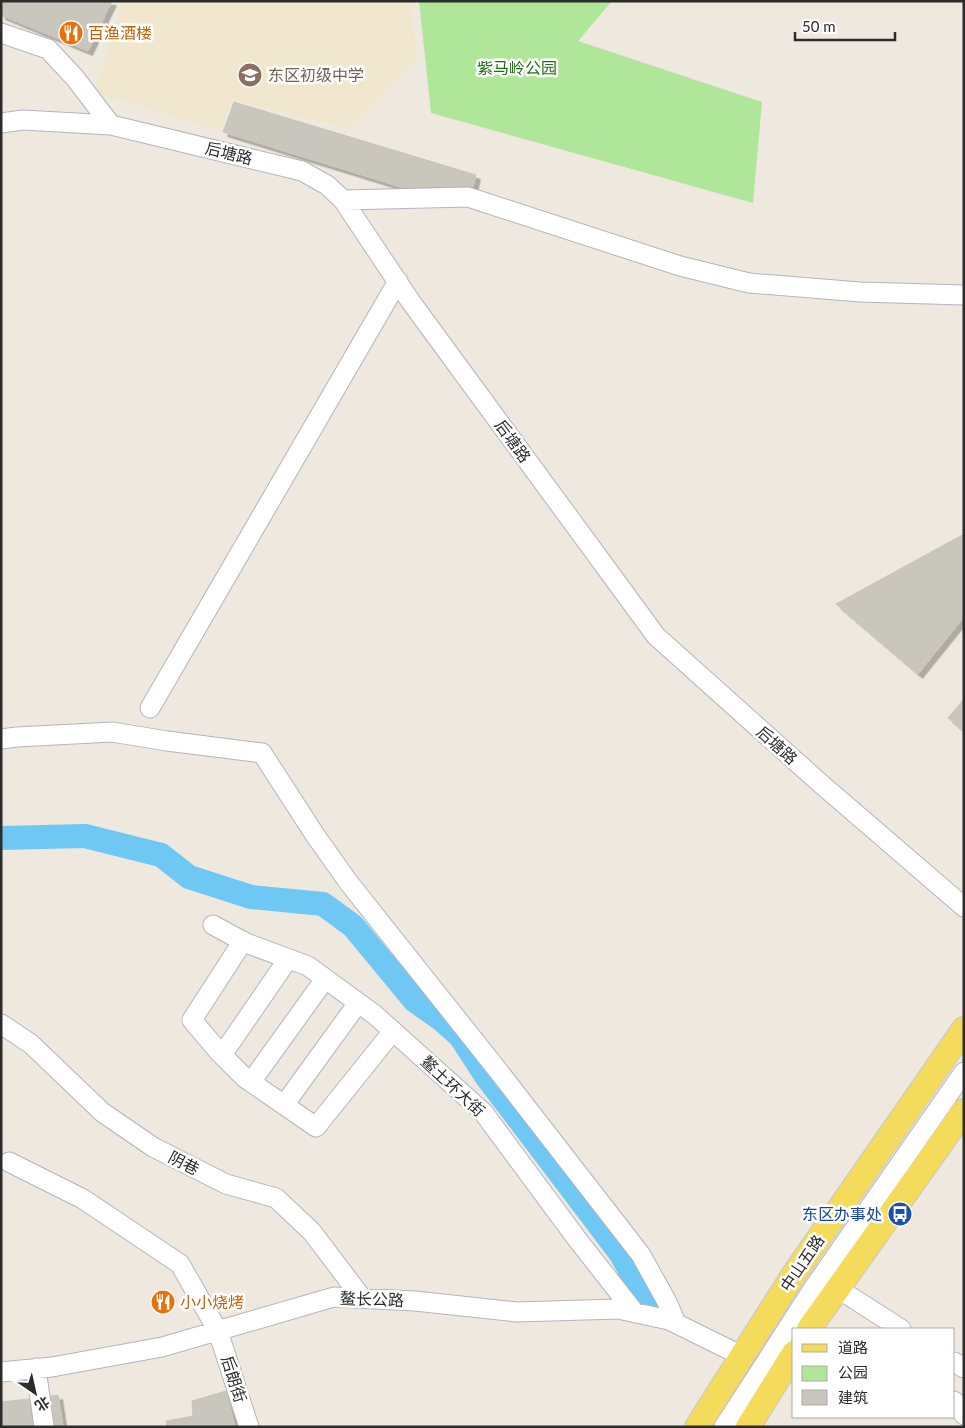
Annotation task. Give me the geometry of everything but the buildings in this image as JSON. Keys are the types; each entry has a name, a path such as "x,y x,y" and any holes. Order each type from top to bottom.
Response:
{"main road":[{"name":"中山五路","path":"697,1427 794,1274 964,1029"},
{"path":"810,1328 964,1111"},
{"path":"748,1427 792,1356"}],"street":[{"path":"1,33 48,50 75,78 111,124"},
{"name":"后塘路","path":"1,123 23,120 111,124 302,171 327,185 342,200 398,281 656,636 820,783 964,907"},
{"path":"342,200 468,197 680,266 748,283 860,292 964,295"},
{"path":"150,708 398,281"},
{"path":"1,739 112,732 167,742 262,753 349,883 641,1255 667,1302 676,1323"},
{"name":"鳌土环大街","path":"213,925 243,942 308,966 393,1031 483,1112 577,1239 635,1313"},
{"path":"243,942 192,1020 245,1078 316,1127 393,1031"},
{"path":"222,1055 288,959"},
{"path":"251,1082 325,979"},
{"path":"284,1105 358,1003"},
{"name":"阴巷","path":"1,1024 31,1044 102,1112 152,1147 226,1184 276,1198 312,1232 362,1298"},
{"path":"706,1427 801,1280 964,1046"},
{"path":"724,1427 813,1289 964,1072"},
{"name":"后朗街","path":"9,1162 83,1199 180,1264 218,1330 249,1427"},
{"path":"837,1288 899,1328"},
{"name":"鳌长公路","path":"1,1372 52,1367 162,1347 334,1297 415,1301 518,1312 618,1309 669,1320 742,1356"},
{"path":"36,1368 44,1427"},
{"path":"955,1402 964,1415"}],"shaded area":[{"name":"东区初级中学","path":"123,1 409,1 417,58 351,128 231,100 220,131 95,92"}],"green space":[{"name":"紫马岭公园","path":"419,1 612,1 578,41 762,102 753,203 431,113"}],"waterway":[{"path":"1,838 85,836 161,855 189,877 251,897 323,904 353,926 415,1001 442,1020 460,1036 486,1076 621,1254 648,1304"}],"place":[{"name":"百渔酒楼","path":"71,33"},
{"name":"东区初级中学","path":"250,75"},
{"name":"东区办事处","path":"900,1214"},
{"name":"小小烧烤","path":"163,1302"}]}
